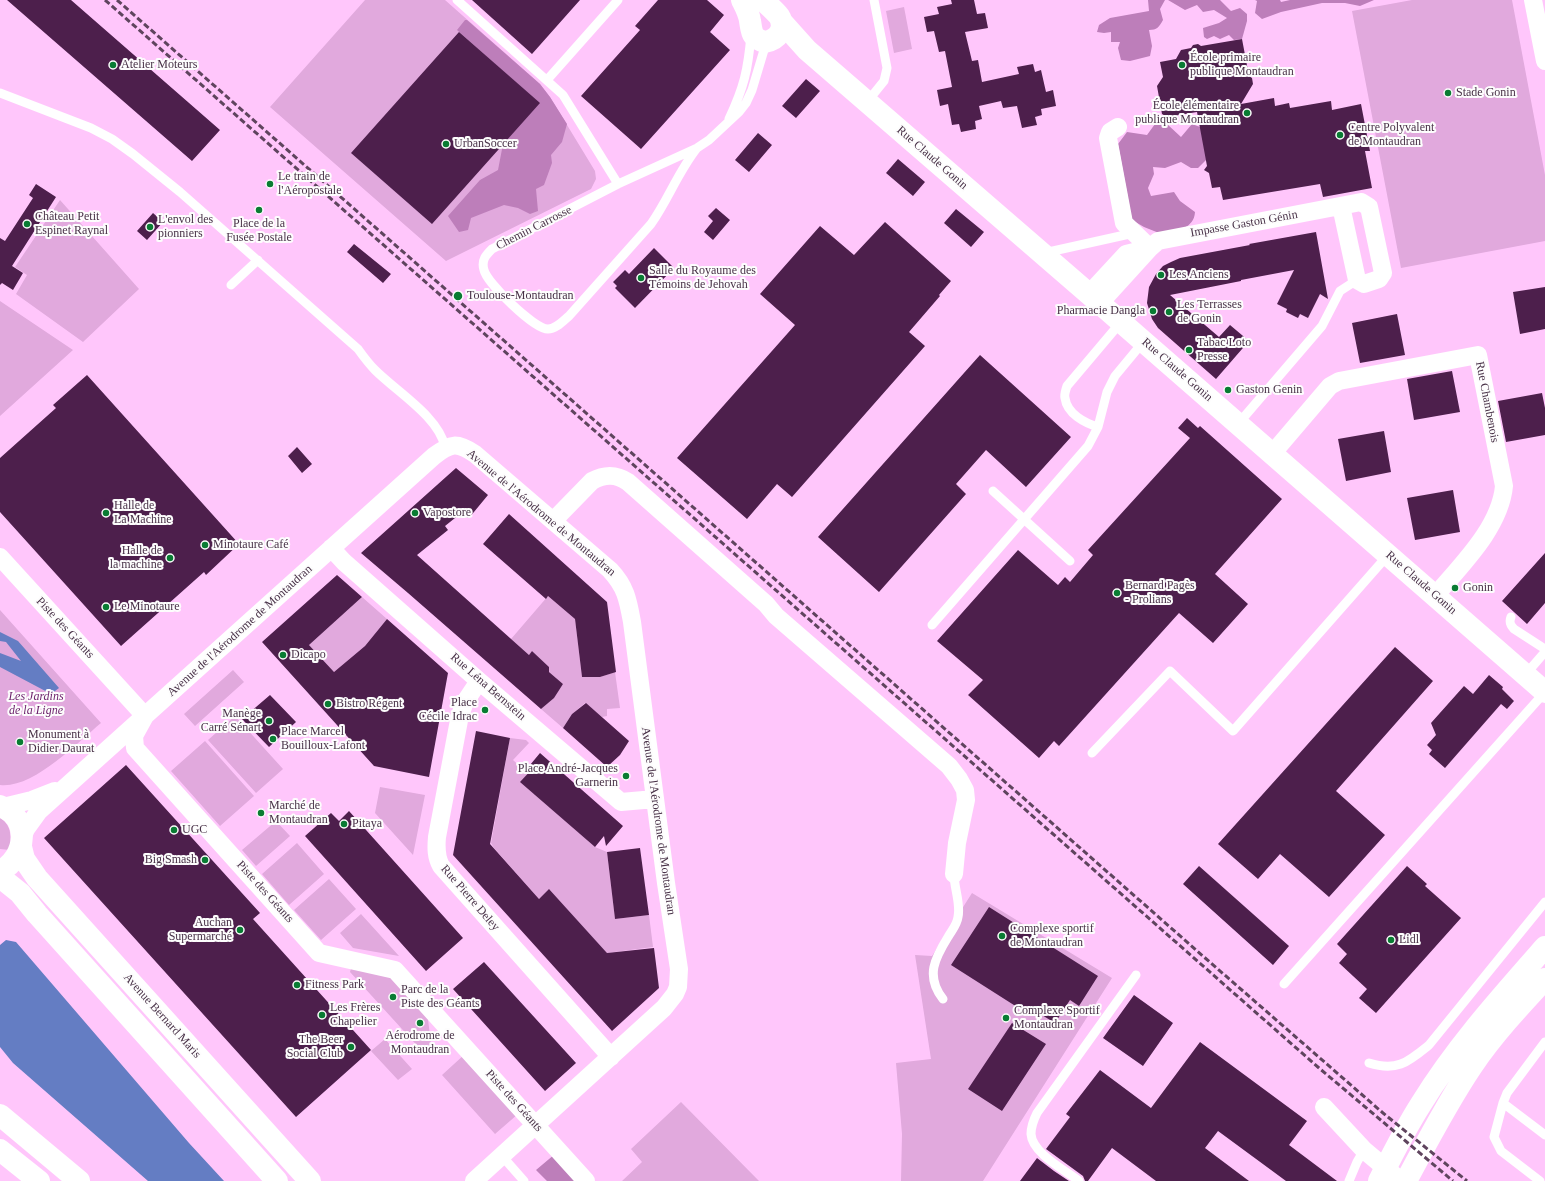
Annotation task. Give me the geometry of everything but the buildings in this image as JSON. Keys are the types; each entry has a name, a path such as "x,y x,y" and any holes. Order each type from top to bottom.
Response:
{"main road":[{"name":"Chemin Carrosse","path":"742,0 751,27"},
{"path":"762,10 768,10 773,22 765,42 754,37 751,27 753,17 762,10"},
{"name":"Rue Claude Gonin","path":"773,22 1095,298 1545,692"},
{"name":"Avenue Bernard Maris","path":"2,806 11,812 17,820 21,829 24,859 37,878 310,1181"},
{"path":"0,871 13,863 22,843"},
{"name":"Avenue Bernard Maris","path":"0,877 20,893 37,914 277,1181"},
{"path":"1379,1181 1420,1104 1454,1055 1489,1010 1545,947"},
{"path":"1402,1177 1472,1066 1510,1017 1545,979"},
{"path":"0,1116 79,1181"},
{"path":"0,1150 39,1181"}],"street":[{"path":"1533,0 1545,61"},
{"path":"1118,127 1110,132 1108,138 1124,223 1150,248"},
{"name":"Impasse Gaston Génin","path":"1095,298 1126,254 1150,248 1158,241 1361,202 1369,207 1383,273 1379,279 1372,282 1364,284 1357,280"},
{"path":"1341,206 1357,280"},
{"name":"Rue Chambenois","path":"1272,454 1330,386 1340,381 1478,355 1504,486 1503,496 1494,518 1480,542 1435,596"},
{"name":"Avenue de l'Aérodrome de Montaudran","path":"22,843 26,829 39,811 331,548 445,448 452,445 468,449 610,570 622,584 626,593 632,622 666,883 679,970 678,987 675,994 664,1008 474,1181"},
{"path":"553,521 592,480 607,476 622,478 628,482 766,604 776,616 949,766 965,790 966,800 957,843 954,874"},
{"name":"Rue Léna Bernstein","path":"331,548 344,562 479,681 621,802 655,799"},
{"name":"Piste des Géants","path":"0,557 145,716 134,736 135,748 319,953 395,970 586,1181"},
{"name":"Rue Pierre Deley","path":"479,681 465,702 460,715 437,838 436,854 438,861 451,878 611,1057"},
{"name":"Avenue de l'Aérodrome de Montaudran","path":"2,806 32,800 65,787"},
{"path":"1324,1107 1366,1152 1402,1177"}],"lane":[{"path":"457,0 563,95 618,184"},
{"path":"547,80 618,0"},
{"path":"868,102 884,81 887,68 874,0"},
{"name":"Chemin Carrosse","path":"696,148 687,160 659,213 651,224 569,316 558,326 548,329 534,323 486,278 483,269 483,260 486,254 492,249 618,184 696,148 709,140 739,112 746,103 752,90 773,22"},
{"name":"Chemin Carrosse","path":"727,123 738,99 746,76 751,27"},
{"path":"0,93 91,128 112,139 133,154 180,192 358,348 374,370 425,415 438,431 445,448"},
{"path":"1042,253 1134,233"},
{"path":"232,285 258,260"},
{"path":"1238,424 1322,326 1340,291 1357,280"},
{"path":"1098,427 1084,422 1069,409 1065,398 1067,386 1121,322"},
{"path":"932,625 1088,446 1098,427 1107,392 1115,376 1144,341"},
{"path":"993,491 1070,561"},
{"path":"1092,753 1170,671 1233,731 1388,555"},
{"path":"1511,617 1510,621 1514,630 1545,650 1525,675"},
{"path":"1284,984 1545,692"},
{"path":"943,999 935,985 933,967 937,954 956,924 959,916 954,874"},
{"path":"1369,1063 1382,1067 1392,1067 1404,1063 1416,1056 1429,1045 1545,902"},
{"path":"1449,1078 1500,1009 1545,958"},
{"path":"1079,1181 1038,1152 1031,1134 1032,1123 1037,1112 1136,975"},
{"path":"1540,1181 1501,1151 1494,1137 1507,1093 1545,1042"},
{"path":"1430,1106 1454,1055"},
{"path":"1503,1103 1545,1135"},
{"path":"1349,1181 1357,1162 1366,1152"},
{"path":"502,1156 524,1181"},
{"path":"1391,1181 1402,1177"}],"green space":[{"name":"UrbanSoccer","path":"365,0 445,0 540,84 550,97 595,171 596,179 591,189 446,261 270,107"},
{"name":"Stade Gonin","path":"1412,0 1512,0 1545,175 1545,241 1401,268 1352,11"},
{"path":"904,7 912,49 894,53 886,11"},
{"path":"60,200 139,289 83,342 16,294 27,275 15,267"},
{"path":"0,301 73,350 0,416"},
{"path":"548,596 575,619 582,677 600,677 615,672 620,708 607,709 607,716 602,717 585,703 572,714 563,728 541,709 553,698 563,684 549,672 549,667 532,651 529,655 511,639"},
{"path":"362,597 387,619 365,646 334,672 309,645"},
{"name":"Les Jardins de la Ligne","path":"0,610 101,723 54,763 40,772 26,780 13,784 0,785"},
{"path":"233,670 244,682 195,726 184,714"},
{"path":"235,716 283,769 256,793 208,740"},
{"path":"510,738 526,740 529,743 513,760 525,771 530,765 533,768 521,782 595,847 607,852 615,919 649,915 653,947 607,953 550,890 539,899 494,848 491,843"},
{"path":"205,741 254,796 220,826 171,771"},
{"path":"380,787 425,795 413,855 375,813"},
{"path":"0,818 9,828 10,850 0,849"},
{"path":"276,821 290,836 256,866 242,850"},
{"path":"297,843 324,874 289,905 262,874"},
{"path":"329,879 356,909 321,940 294,910"},
{"name":"Complexe Sportif Montaudran","path":"972,893 1112,978 983,1181 901,1181 902,1134 896,1063 931,1059 915,955 932,956"},
{"path":"361,914 399,956 353,948 340,933"},
{"path":"352,965 393,974 427,1011 431,1044 422,1051 350,972"},
{"path":"385,1039 412,1069 398,1080 371,1051"},
{"path":"465,1054 518,1114 495,1134 442,1075"},
{"path":"681,1102 759,1181 622,1181 642,1162 631,1149"}],"shaded area":[{"path":"1148,0 1165,0 1160,9 1163,20 1158,28 1149,30 1152,46 1150,56 1130,61 1121,60 1118,48 1120,42 1111,42 1111,32 1097,32 1099,25 1110,18 1149,11"},
{"path":"1168,0 1220,0 1231,11 1240,8 1247,14 1247,21 1242,39 1234,40 1229,35 1220,39 1214,36 1207,39 1204,37 1203,28 1219,23 1227,18 1214,10 1203,12 1197,5 1185,10"},
{"path":"1255,0 1280,0 1281,2 1290,0 1374,0 1360,6 1345,3 1322,3 1281,12 1262,19 1255,13 1257,1"},
{"path":"465,20 467,20 540,84 567,124 562,142 551,155 552,163 544,185 536,189 538,211 530,214 518,208 504,205 471,218 468,230 459,232 448,216 480,180 498,170 503,144 539,103 457,30"},
{"path":"1155,124 1167,124 1181,137 1192,124 1200,127 1211,155 1198,168 1191,168 1181,162 1165,168 1153,167 1154,174 1148,188 1151,196 1174,192 1180,201 1195,212 1192,222 1184,228 1164,235 1144,227 1132,220 1118,144 1127,132 1147,135"},
{"path":"555,1154 578,1181 547,1181 536,1170"}],"water":[{"path":"0,632 18,641 59,688 51,694 0,667 0,653 21,661 6,642 0,641"},
{"path":"6,940 16,942 189,1143 224,1181 148,1181 13,1063 0,1047 0,945"}],"railway":[{"path":"105,0 1319,1068 1453,1181"},
{"path":"117,0 1204,957 1383,1113 1467,1181"}],"place":[{"name":"Atelier Moteurs","path":"113,65"},
{"name":"École primaire publique Montaudran","path":"1182,65"},
{"name":"Stade Gonin","path":"1448,93"},
{"name":"École élémentaire publique Montaudran","path":"1247,113"},
{"name":"Centre Polyvalent de Montaudran","path":"1340,135"},
{"name":"UrbanSoccer","path":"446,144"},
{"name":"Le train de l'Aéropostale","path":"270,184"},
{"name":"Place de la Fusée Postale","path":"259,210"},
{"name":"Château Petit Espinet Raynal","path":"27,224"},
{"name":"L'envol des pionniers","path":"150,227"},
{"name":"Les Anciens","path":"1161,275"},
{"name":"Salle du Royaume des Témoins de Jehovah","path":"641,278"},
{"name":"Toulouse-Montaudran","path":"458,296"},
{"name":"Pharmacie Dangla","path":"1153,311"},
{"name":"Les Terrasses de Gonin","path":"1169,312"},
{"name":"Tabac Loto Presse","path":"1189,350"},
{"name":"Gaston Genin","path":"1228,390"},
{"name":"Halle de La Machine","path":"106,513"},
{"name":"Vapostore","path":"415,513"},
{"name":"Minotaure Café","path":"205,545"},
{"name":"Halle de la machine","path":"170,558"},
{"name":"Gonin","path":"1455,588"},
{"name":"Bernard Pagès - Prolians","path":"1117,593"},
{"name":"Le Minotaure","path":"106,607"},
{"name":"Dicapo","path":"283,655"},
{"name":"Bistro Régent","path":"328,704"},
{"name":"Place Cécile Idrac","path":"485,710"},
{"name":"Manège Carré Sénart","path":"269,721"},
{"name":"Place Marcel Bouilloux-Lafont","path":"273,739"},
{"name":"Monument à Didier Daurat","path":"20,742"},
{"name":"Place André-Jacques Garnerin","path":"626,776"},
{"name":"Marché de Montaudran","path":"261,813"},
{"name":"Pitaya","path":"344,824"},
{"name":"UGC","path":"174,830"},
{"name":"Big Smash","path":"205,860"},
{"name":"Auchan Supermarché","path":"240,930"},
{"name":"Complexe sportif de Montaudran","path":"1002,936"},
{"name":"Lidl","path":"1391,940"},
{"name":"Fitness Park","path":"297,985"},
{"name":"Parc de la Piste des Géants","path":"393,997"},
{"name":"Les Frères Chapelier","path":"322,1015"},
{"name":"Complexe Sportif Montaudran","path":"1006,1018"},
{"name":"Aérodrome de Montaudran","path":"420,1023"},
{"name":"The Beer Social Club","path":"351,1047"}]}
